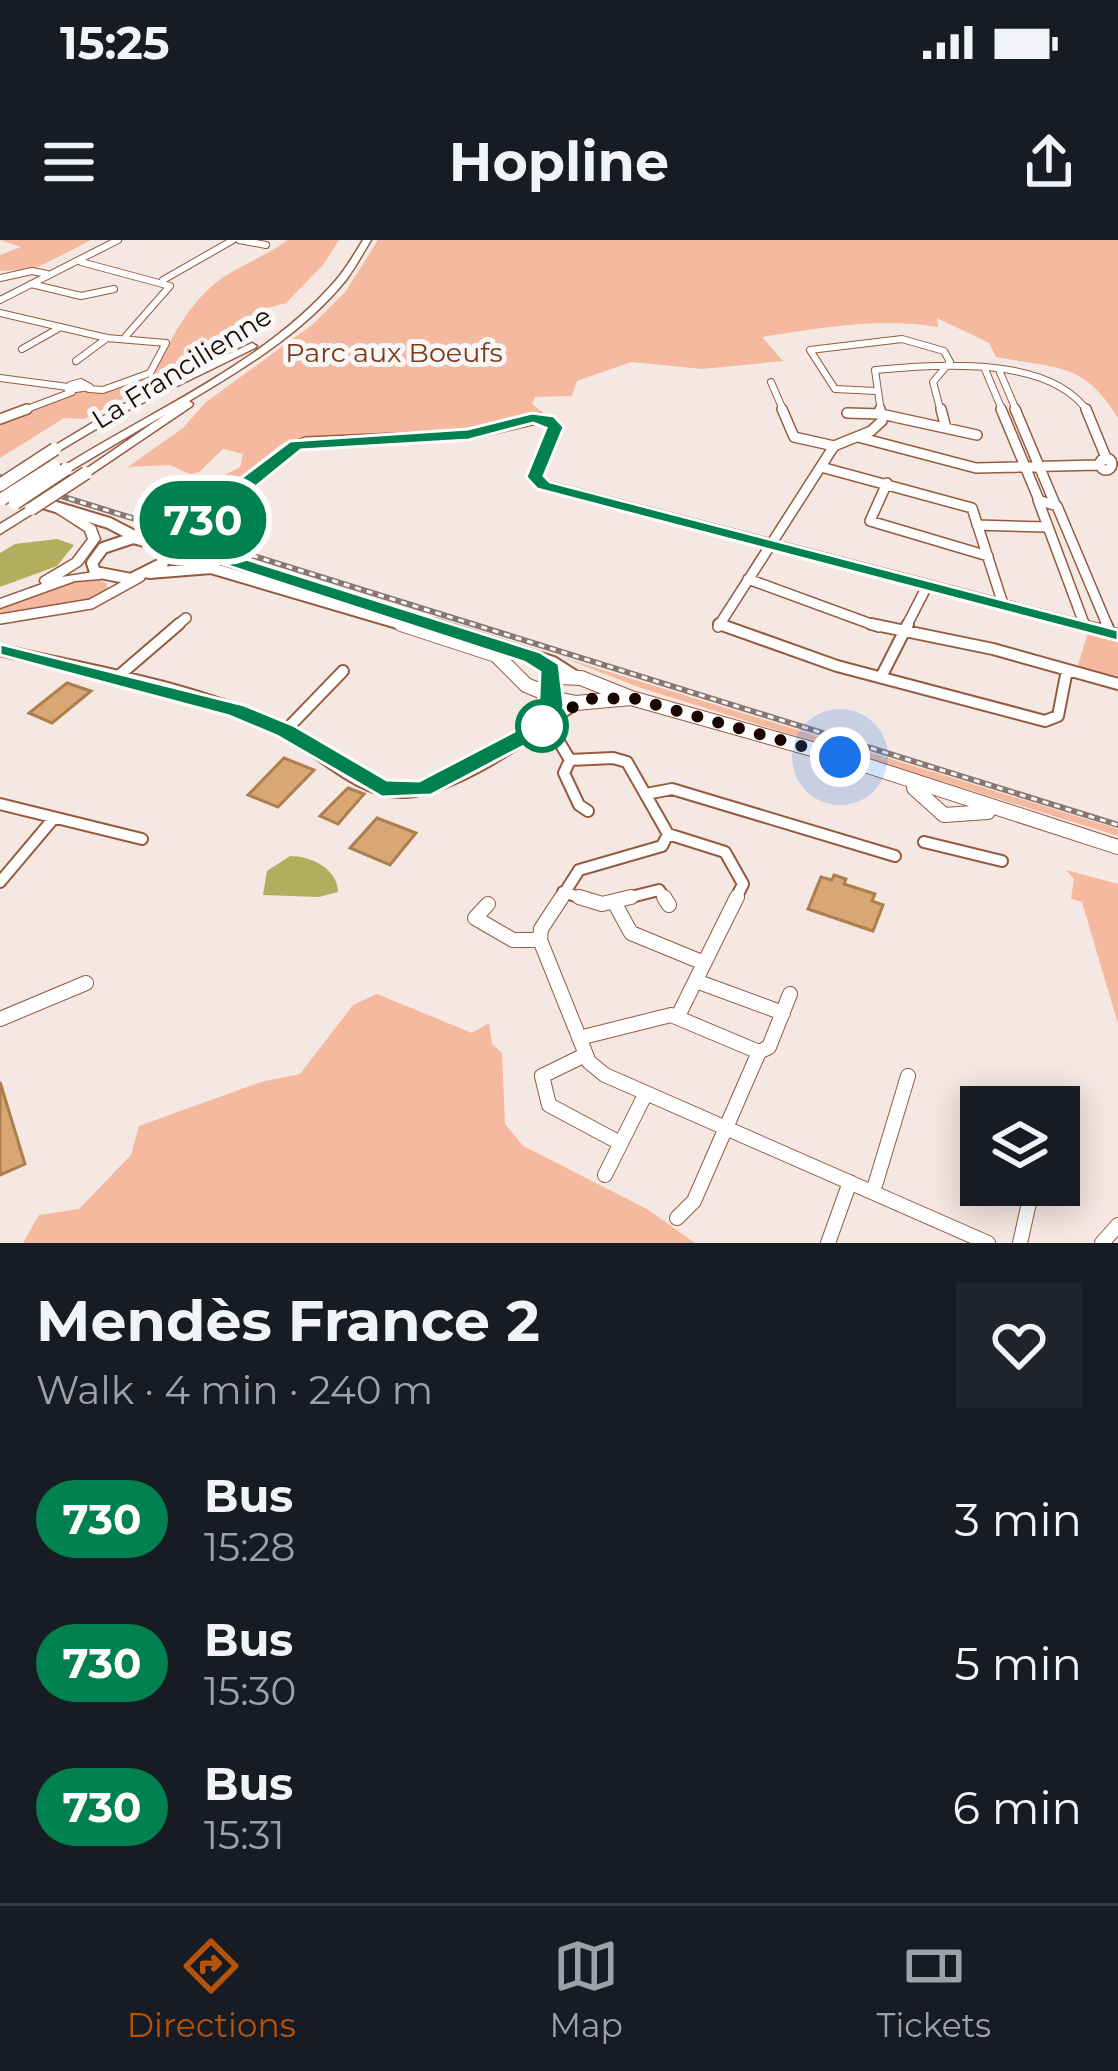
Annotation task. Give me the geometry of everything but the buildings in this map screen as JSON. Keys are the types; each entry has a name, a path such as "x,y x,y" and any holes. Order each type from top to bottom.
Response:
{"highway":[{"name":"La Francilienne","path":"252,352 321,290 357,240"},
{"name":"La Francilienne","path":"3,498 252,352 325,299 367,240"},
{"path":"3,498 55,449 126,407 252,352"},
{"path":"0,530 252,352"},
{"path":"46,580 77,562 94,536 58,508"},
{"path":"0,601 93,559"},
{"path":"0,601 73,577 106,577"}],"main road":[{"path":"3,498 110,523 160,543 167,556"},
{"path":"58,508 101,527 108,533 109,545"},
{"path":"139,538 109,545 93,559 106,577 204,567 251,578"},
{"path":"145,575 167,556 205,562 489,652 526,685 632,698 762,735 952,803 1118,851"},
{"path":"551,689 581,690"}],"street":[{"path":"0,300 118,240"},
{"path":"126,336 166,283 236,240 266,245"},
{"path":"78,261 166,283"},
{"path":"0,278 32,272 50,275"},
{"path":"31,284 77,295 114,289"},
{"path":"77,295 84,313"},
{"path":"0,317 107,338 166,343 150,373 103,390 84,382 5,417 0,409"},
{"path":"22,349 61,327"},
{"path":"76,362 107,338"},
{"path":"876,391 835,388 810,350 908,339 944,351 950,362"},
{"path":"946,428 933,382 950,362"},
{"path":"771,382 794,436 838,444 879,426 872,373 879,368 950,362 1050,380 1072,389 1102,438 1105,464 1118,485"},
{"path":"984,367 1084,626"},
{"path":"1000,370 1114,634"},
{"path":"0,378 70,389"},
{"path":"847,413 881,414 977,434"},
{"path":"0,650 236,710 285,731 382,788 407,792 440,781 548,723 581,690 553,662 223,558 206,547 200,533 203,519 289,449 306,442 469,434 540,418 555,427 535,477 544,485 1114,634"},
{"path":"858,437 976,468 1105,464"},
{"path":"838,444 718,623 720,631 1050,721 1058,716 1066,670"},
{"path":"821,467 959,500 972,508 1003,604"},
{"path":"887,483 870,521 988,556"},
{"path":"1039,500 1055,504"},
{"path":"977,524 1066,528"},
{"path":"0,618 90,607 117,596 145,575"},
{"path":"0,618 89,604 110,594 106,577"},
{"path":"748,579 902,634 993,649 1118,684"},
{"path":"881,677 926,588"},
{"path":"115,679 184,624"},
{"path":"532,657 551,669 548,723 570,760 580,764 623,759 635,770 668,835 725,852 742,878 743,888 678,1016"},
{"path":"285,731 341,673 325,670"},
{"path":"570,760 564,773 579,805 588,811"},
{"path":"646,794 672,789 895,856"},
{"path":"0,804 142,839"},
{"path":"0,882 54,818"},
{"path":"668,835 662,846 579,870 544,922 540,940 585,1054 605,1075 988,1243"},
{"path":"924,842 955,846 1002,862"},
{"path":"563,892 597,904 659,890 669,905"},
{"path":"614,902 631,933 704,963"},
{"path":"488,904 475,918 513,940 540,940"},
{"path":"696,980 783,1012"},
{"path":"0,1019 86,983"},
{"path":"677,1218 694,1201 759,1052 769,1047 790,994"},
{"path":"579,1038 661,1016 678,1016 759,1052"},
{"path":"585,1054 542,1076 549,1105 620,1143"},
{"path":"872,1192 908,1076"},
{"path":"605,1175 646,1094"},
{"path":"828,1243 850,1182"},
{"path":"1020,1243 1028,1206"}],"green space":[{"path":"0,240 91,240 34,269 0,271 0,255 21,247"},
{"path":"288,240 339,240 323,265 286,303 267,308 175,372 84,419 64,418 0,458 0,421 66,392 91,390 156,371 177,330 205,292"},
{"name":"Parc aux Boeufs","path":"378,240 1118,240 1118,418 1080,377 996,357 989,343 937,318 938,327 872,323 762,337 783,361 702,369 631,362 577,381 572,396 535,397 532,404 542,412 467,429 284,442 207,503 199,498 221,489 219,478 240,467 243,454 223,449 199,472 190,474 170,465 128,467 183,428 206,402 312,325 346,291"},
{"path":"94,578 106,583 108,592 85,603 0,614 0,608 66,581"},
{"path":"1088,632 1118,638 1118,680 1077,669"},
{"path":"564,658 1118,829 1118,836 641,688"},
{"path":"1066,870 1118,884 1118,1024 1082,902 1071,899 1074,879"},
{"path":"377,994 472,1033 489,1023 492,1044 502,1053 505,1124 523,1146 647,1209 695,1243 23,1243 39,1215 79,1209 131,1155 139,1126 261,1082 300,1074 353,1005"}],"shaded area":[{"path":"57,539 74,545 57,566 0,587 0,553 15,544"},
{"path":"290,856 322,865 338,892 319,897 263,895 267,871"}],"railway":[{"path":"0,477 1118,825"}],"bus line":[{"name":"730","path":"0,650 236,710 285,731 382,788 393,792 422,789 548,723 553,706 548,692 551,669 532,657 223,558 203,544 201,522 215,506 296,445 469,434 532,418 548,420 555,427 535,477 544,485 1118,635"}],"route":[{"path":"542,726 539,728 586,699 632,698 840,757"}]}
